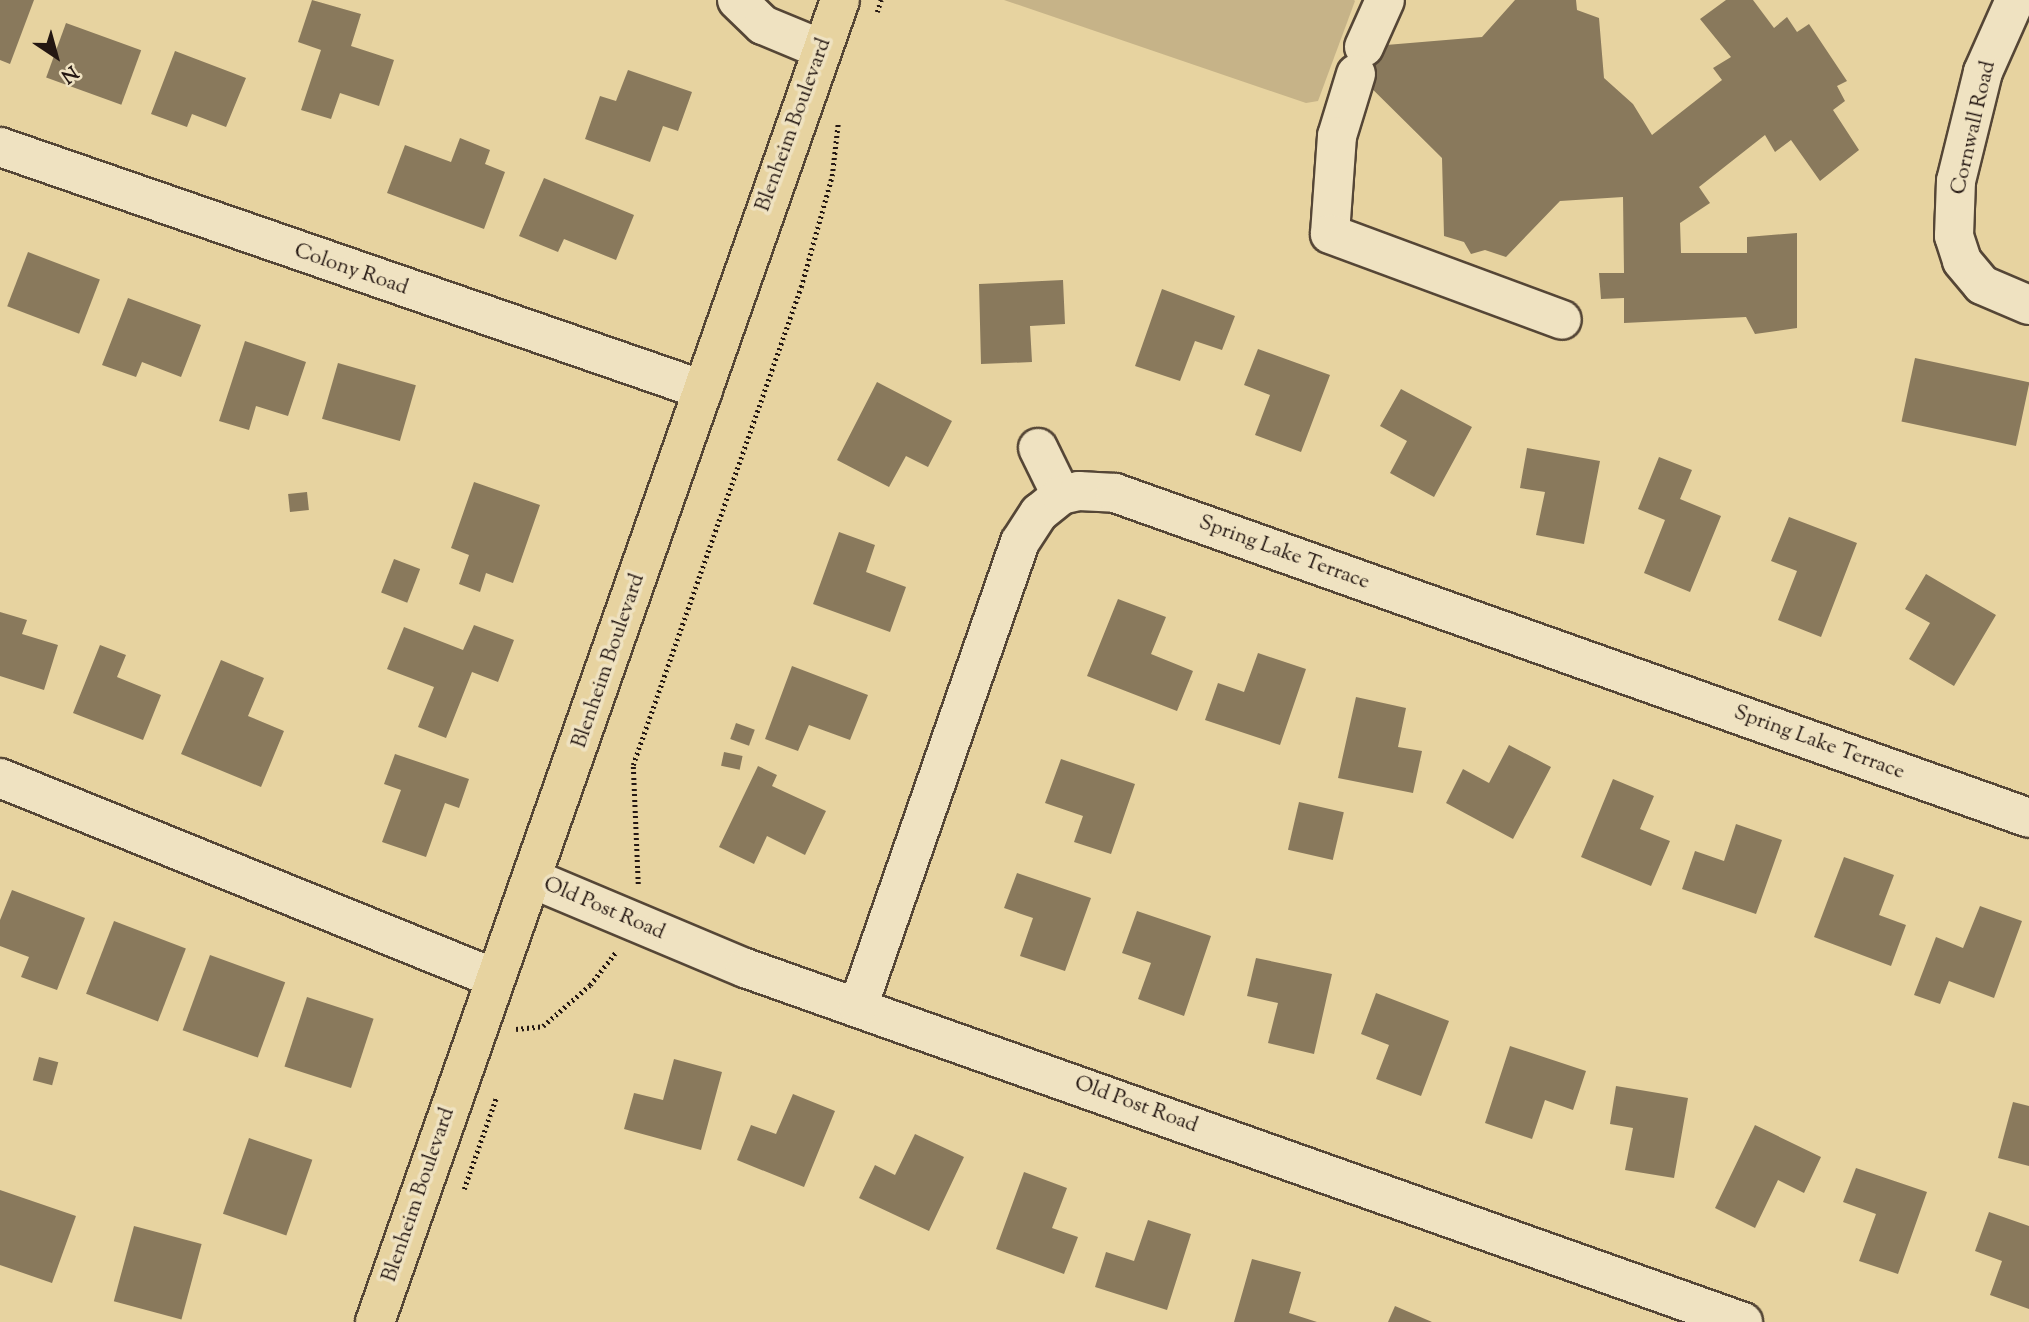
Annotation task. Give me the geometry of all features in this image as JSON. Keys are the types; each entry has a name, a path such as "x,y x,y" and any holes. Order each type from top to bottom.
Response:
{"main road":[{"name":"Blenheim Boulevard","path":"375,1322 840,0"}],"street":[{"path":"737,0 764,25 821,49"},
{"path":"1385,0 1360,61 1337,136 1330,234 1562,320"},
{"name":"Cornwall Road","path":"2001,4 1956,181 1954,236 1962,261 1982,285 2029,304"},
{"name":"Colony Road","path":"0,147 703,390"},
{"path":"858,1007 1020,542 1061,495 1038,448"},
{"name":"Spring Lake Terrace","path":"1061,495 1115,493 2029,818"},
{"path":"0,778 494,978"},
{"name":"Old Post Road","path":"533,879 858,1007 1743,1322"}],"path":[{"path":"872,25 881,0"},
{"path":"509,1042 511,1030 543,1026 590,985 613,959 630,919 639,878 634,765 801,287 832,176 842,109"},
{"path":"459,1201 497,1091"}],"shaded area":[{"path":"1004,0 1355,1 1318,101 1306,103"}],"building":[{"path":"0,0 34,0 10,64 0,60"},
{"path":"312,0 361,14 351,46 394,60 379,106 340,93 331,119 301,110 321,50 298,42"},
{"path":"1515,0 1576,0 1577,10 1599,18 1604,78 1633,104 1652,135 1722,80 1713,68 1731,57 1700,19 1726,0 1753,0 1774,28 1787,17 1797,32 1809,24 1847,81 1837,86 1845,101 1833,110 1859,150 1820,181 1791,140 1775,152 1765,135 1699,187 1710,203 1680,223 1681,253 1747,253 1747,237 1797,233 1797,328 1755,334 1746,317 1624,323 1624,298 1601,299 1599,273 1624,273 1623,197 1560,201 1506,257 1485,250 1471,254 1464,242 1444,236 1442,158 1344,61 1350,48 1482,37"},
{"path":"66,23 141,50 121,105 46,78"},
{"path":"175,51 246,78 226,127 192,114 187,127 151,114"},
{"path":"628,70 692,92 678,131 663,126 650,162 585,139 600,96 616,101"},
{"path":"460,138 490,150 485,164 505,172 484,229 387,193 405,145 451,162"},
{"path":"544,178 634,215 616,260 564,239 558,252 519,236"},
{"path":"28,252 100,280 79,334 7,306"},
{"path":"1063,280 1065,324 1030,326 1032,362 981,364 979,284"},
{"path":"1162,289 1235,316 1222,350 1195,341 1180,381 1135,366"},
{"path":"128,298 201,325 181,377 142,362 136,377 102,365"},
{"path":"245,341 306,362 288,416 256,406 249,430 219,421"},
{"path":"1258,349 1330,375 1301,452 1255,435 1270,395 1244,385"},
{"path":"1915,358 2029,382 2016,446 1901,422"},
{"path":"338,363 416,385 400,441 322,419"},
{"path":"877,382 952,421 928,467 906,456 889,487 837,460"},
{"path":"1401,389 1472,427 1434,497 1390,473 1407,441 1380,426"},
{"path":"1527,448 1600,461 1584,544 1536,535 1545,492 1520,488"},
{"path":"1659,457 1692,470 1680,499 1721,516 1690,592 1644,573 1665,520 1638,509"},
{"path":"474,482 540,505 513,583 486,573 480,592 459,584 469,555 451,548"},
{"path":"307,492 309,510 290,512 288,494"},
{"path":"1789,517 1857,543 1821,637 1778,620 1797,571 1771,561"},
{"path":"839,532 875,545 866,572 906,587 890,632 813,604"},
{"path":"394,559 420,569 407,603 381,593"},
{"path":"1926,574 1996,615 1954,686 1909,659 1930,623 1905,609"},
{"path":"1118,599 1166,617 1151,654 1193,671 1177,711 1087,676"},
{"path":"0,612 27,620 22,634 58,645 44,690 0,676"},
{"path":"474,625 514,640 498,682 472,672 446,738 418,727 434,687 387,669 404,627 463,650"},
{"path":"100,645 126,655 117,677 161,695 143,740 73,713"},
{"path":"1258,653 1306,669 1280,745 1205,720 1218,683 1244,692"},
{"path":"221,660 264,678 248,716 284,731 261,787 181,754"},
{"path":"792,666 868,695 850,740 809,725 798,751 765,739"},
{"path":"1356,697 1406,708 1398,747 1422,751 1413,793 1338,778"},
{"path":"736,723 755,730 749,746 730,739"},
{"path":"1509,745 1551,767 1513,839 1446,803 1463,769 1489,783"},
{"path":"724,752 743,756 740,770 721,766"},
{"path":"395,754 469,779 459,808 445,803 426,857 382,842 401,790 384,784"},
{"path":"1061,759 1135,784 1111,854 1074,842 1083,816 1045,803"},
{"path":"758,766 777,775 772,786 826,811 805,855 767,836 754,864 719,847"},
{"path":"1613,779 1654,796 1640,829 1670,841 1651,886 1581,857"},
{"path":"1299,802 1344,812 1333,860 1288,850"},
{"path":"1736,824 1782,840 1756,914 1682,889 1695,851 1724,861"},
{"path":"1844,857 1894,875 1879,915 1906,925 1891,966 1814,937"},
{"path":"1017,873 1091,898 1065,971 1020,956 1033,918 1004,908"},
{"path":"12,890 85,918 57,990 21,977 29,957 0,946 0,920"},
{"path":"1980,906 2022,921 1994,998 1949,981 1940,1004 1914,995 1936,937 1963,948"},
{"path":"1137,911 1211,936 1184,1016 1138,999 1151,963 1122,953"},
{"path":"114,921 186,949 158,1021 86,994"},
{"path":"210,955 285,982 258,1058 183,1030"},
{"path":"1256,958 1332,974 1314,1054 1268,1043 1278,1003 1247,996"},
{"path":"1376,993 1449,1021 1421,1096 1376,1079 1389,1045 1361,1034"},
{"path":"307,997 374,1019 351,1088 284,1066"},
{"path":"1510,1046 1586,1071 1573,1110 1545,1100 1532,1139 1485,1123"},
{"path":"39,1057 58,1062 52,1085 33,1080"},
{"path":"674,1059 722,1072 701,1150 624,1129 634,1093 663,1100"},
{"path":"1616,1086 1688,1098 1674,1178 1625,1170 1633,1128 1610,1124"},
{"path":"793,1094 835,1111 804,1187 737,1160 751,1125 776,1134"},
{"path":"2013,1102 2029,1106 2029,1166 1998,1158"},
{"path":"1755,1125 1821,1157 1804,1193 1778,1180 1755,1228 1715,1208"},
{"path":"915,1134 964,1157 929,1231 859,1198 875,1165 895,1175"},
{"path":"249,1138 312,1160 286,1235 223,1214"},
{"path":"1856,1168 1927,1192 1898,1274 1859,1261 1876,1214 1843,1202"},
{"path":"1024,1172 1067,1188 1052,1228 1078,1237 1064,1274 996,1249"},
{"path":"0,1190 76,1216 52,1283 0,1265"},
{"path":"1989,1212 2029,1226 2029,1309 1990,1295 2002,1261 1975,1251"},
{"path":"1148,1220 1191,1234 1167,1310 1095,1287 1106,1252 1134,1261"},
{"path":"134,1226 202,1244 181,1319 114,1301"},
{"path":"1252,1259 1301,1272 1289,1313 1317,1322 1234,1322"},
{"path":"1395,1306 1432,1322 1388,1322"}]}
